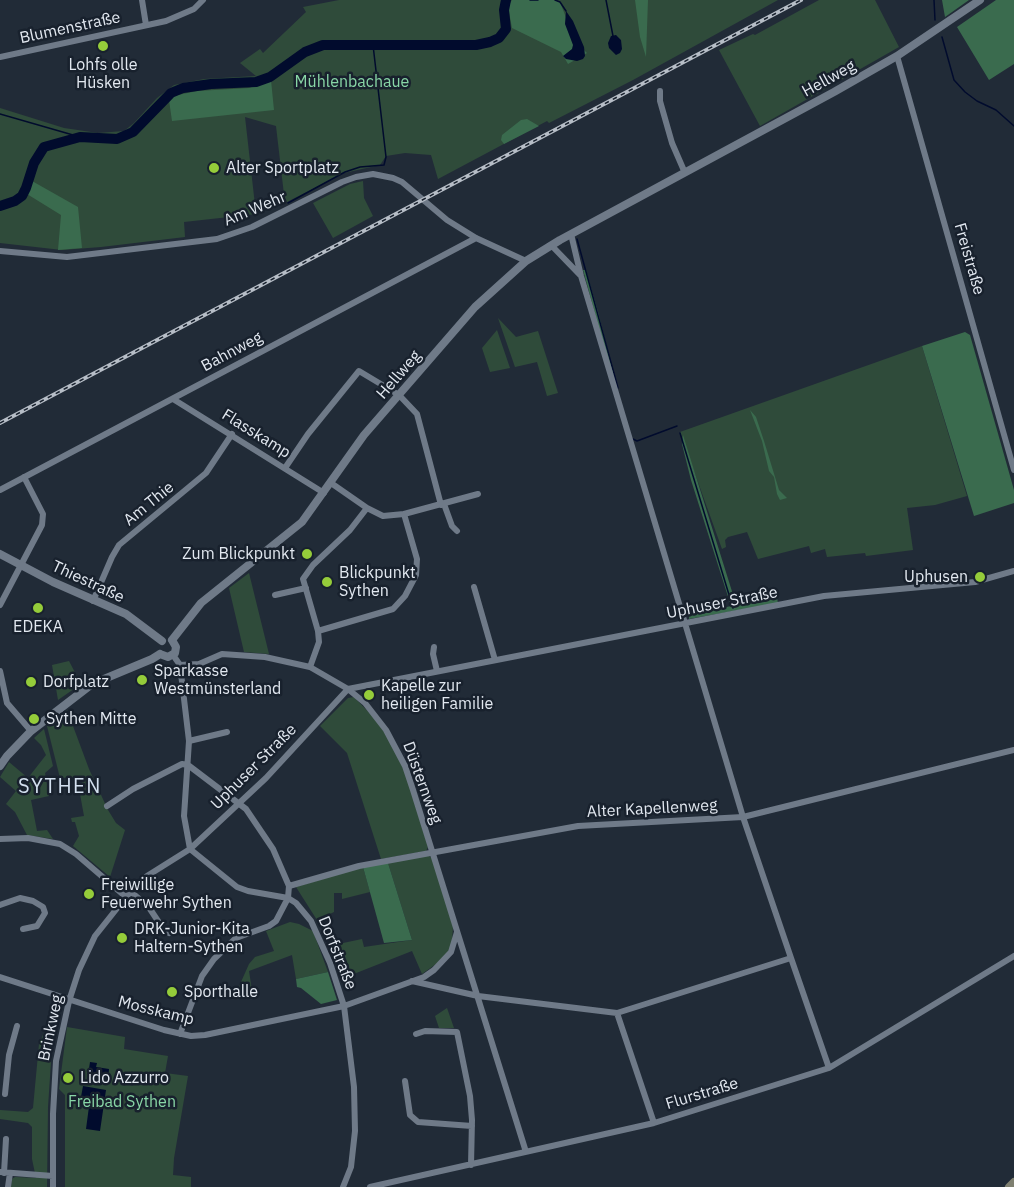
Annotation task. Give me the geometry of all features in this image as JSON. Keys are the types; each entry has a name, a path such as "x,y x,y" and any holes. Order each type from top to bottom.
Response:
{"main road":[{"path":"1009,1187 1014,1182"}],"street":[{"name":"Blumenstraße","path":"142,0 146,25"},
{"name":"Blumenstraße","path":"0,57 179,16 194,9 203,0"},
{"name":"Hellweg","path":"172,640 201,603 302,522 364,435 475,307 526,261 550,245 897,56 980,0"},
{"name":"Freistraße","path":"897,56 1014,470"},
{"path":"660,91 660,101 672,143 685,173"},
{"name":"Am Wehr","path":"0,250 67,257 216,239 252,227 342,182 373,174 402,182 447,220 476,238 526,261"},
{"path":"571,234 581,276 743,817 829,1068"},
{"name":"Bahnweg","path":"0,490 476,238"},
{"path":"550,245 581,276"},
{"path":"285,468 308,434 359,371 399,395 417,414 443,504 452,526 457,531"},
{"name":"Flasskamp","path":"173,399 324,493"},
{"name":"Am Thie","path":"93,601 119,545 206,473 232,434"},
{"path":"0,605 40,532 43,514 24,477"},
{"path":"331,483 383,516 404,514 478,494"},
{"path":"310,667 319,642 303,579 368,508"},
{"path":"318,631 393,609 405,596 416,575 417,559 404,514"},
{"name":"Thiestraße","path":"0,554 93,601 129,616 162,641"},
{"name":"Uphuser Straße","path":"190,849 266,778 348,689 824,596 975,582 1014,572"},
{"path":"474,587 495,660"},
{"path":"275,595 306,588"},
{"path":"160,654 159,647 162,641 172,640 176,647 173,655"},
{"path":"434,647 433,654 437,671"},
{"path":"160,654 166,657 173,655"},
{"path":"0,766 6,756 31,731 92,684 160,654"},
{"name":"Düsternweg","path":"180,665 199,664 222,654 265,657 310,667 348,689 376,716 395,744 413,790 525,1152"},
{"path":"173,655 180,665 189,741 184,816 190,849 237,887 288,898"},
{"path":"0,671 4,703 31,731"},
{"path":"189,741 227,732"},
{"name":"Alter Kapellenweg","path":"289,886 359,866 578,826 743,817 1014,750"},
{"path":"107,806 182,764 188,765 246,809 273,849 289,886 288,898 276,921 236,939 214,959 202,975 180,1034"},
{"path":"0,839 28,838 60,844 76,854 126,897"},
{"name":"Brinkweg","path":"53,1187 56,1061 69,1000 79,970 95,936 126,897 147,876 190,849"},
{"path":"131,892 148,906 164,930 169,933"},
{"path":"0,905 20,898 43,907 45,913 37,926 23,929"},
{"name":"Dorfstraße","path":"288,898 304,911 311,921 330,963 344,1006 354,1087 355,1131 351,1167 343,1187"},
{"name":"Mosskamp","path":"0,977 180,1034 205,1035 344,1006 411,981 434,970 444,961 451,952 457,931"},
{"name":"Flurstraße","path":"369,1187 654,1123 829,1068 1014,956"},
{"path":"411,981 478,996 617,1013 791,958"},
{"path":"617,1013 654,1123"},
{"path":"5,1094 9,1055 17,1026"},
{"path":"416,1034 425,1031 457,1032 470,1096 471,1165"},
{"path":"0,1052 9,1055"},
{"path":"405,1081 410,1115 418,1122 472,1126"},
{"path":"6,1139 5,1173 8,1187"},
{"path":"5,1173 53,1176"}],"green space":[{"name":"Mühlenbachaue","path":"339,0 778,0 633,80 549,123 547,121 438,179 431,155 405,153 386,156 380,165 344,173 285,203 276,126 245,117 256,214 184,222 185,237 101,247 62,250 0,243 0,108 64,128 98,133 124,131 157,98 174,85 204,79 256,76 240,63 260,49 263,53 306,12 303,7"},
{"path":"512,0 560,2 575,41 587,53 568,64 561,52 512,28 509,5"},
{"path":"635,0 648,0 646,57 640,37"},
{"path":"819,0 875,0 899,47 760,126 719,50 755,35"},
{"path":"942,0 969,0 945,17"},
{"path":"996,0 1014,0 1014,64 989,80 957,27"},
{"path":"271,80 274,110 172,121 169,100 173,96 197,91 249,88"},
{"path":"527,119 539,126 504,144 501,140 502,135 521,120"},
{"path":"32,181 78,207 82,248 58,250 61,215 27,194"},
{"path":"363,181 364,198 373,216 333,238 313,203 350,184"},
{"path":"583,270 586,270 598,312 614,374 612,375"},
{"path":"498,318 516,337 538,331 558,393 547,396 537,362 515,367"},
{"path":"497,330 510,368 490,372 482,348"},
{"path":"965,332 970,335 1014,490 1014,503 974,516 922,346"},
{"path":"922,346 967,496 935,505 907,508 913,550 866,556 865,553 827,557 825,549 811,553 809,546 758,559 747,532 728,537 725,540 726,547 722,549 680,432"},
{"path":"750,410 756,417 779,490 787,498 780,500 777,494 774,477 769,471 762,441"},
{"path":"683,435 735,601 744,605 777,598 778,603 689,619 689,616 731,606 691,480 682,444"},
{"path":"249,573 269,654 244,652 229,588"},
{"path":"69,661 81,684 58,700 52,665"},
{"path":"354,697 380,724 404,768 428,847 426,851 381,859 347,753 320,726 348,698"},
{"path":"67,710 89,769 108,810 116,823 125,830 110,877 73,846 79,836 75,822 72,822 71,818 84,816 80,794 84,793 81,777 60,778 47,726"},
{"path":"44,729 53,766 45,773 49,796 31,800 37,831 47,830 53,839 27,835 15,812 6,804 16,791 0,777 9,762 28,778 46,755 34,738"},
{"path":"427,855 432,858 453,926 452,943 448,952 443,959 422,974 412,951 341,979 329,946 362,939 364,947 412,940 388,863"},
{"path":"388,863 412,940 384,943 363,867"},
{"path":"363,867 370,892 342,899 342,893 334,893 334,912 317,920 296,887"},
{"path":"290,922 313,931 328,972 296,979 292,955 249,971 253,997 237,991 249,964 255,957 274,951 266,931"},
{"path":"328,972 337,1000 321,1004 297,987 296,979"},
{"path":"62,1005 52,1047 48,1107 47,1187 11,1187 12,1179 15,1177 36,1178 32,1159 32,1127 28,1123 0,1119 0,1110 28,1112 33,1108 39,1044 49,1021"},
{"path":"447,1008 454,1028 439,1028 435,1016"},
{"name":"Freibad Sythen","path":"67,1027 125,1037 124,1049 168,1056 165,1073 188,1076 173,1175 191,1177 191,1187 65,1187 65,1095 59,1089"}],"water":[{"path":"566,11 584,47 585,56 577,61 566,59 563,56 572,49 573,45 565,24"},
{"path":"616,35 621,40 622,49 616,55 609,48 608,43 611,36"},
{"path":"90,1062 97,1063 96,1067 109,1069 108,1081 88,1076"},
{"path":"83,1086 106,1090 100,1131 86,1129 90,1099 81,1097"}],"waterway":[{"path":"0,206 22,196 34,163 44,147 80,137 117,139 133,132 171,93 183,88 256,82 270,77 305,52 323,45 476,45 490,42 499,38 506,29 504,10 506,0"},
{"path":"530,0 538,0"},
{"path":"555,0 560,2 566,11"},
{"path":"606,0 613,36"},
{"path":"934,0 935,20"},
{"path":"942,37 954,80 965,92 996,110 1014,126"},
{"path":"288,203 345,172 360,167 384,165 386,157 373,45"},
{"path":"0,114 80,137"},
{"path":"577,239 618,388"},
{"path":"633,439 637,441 677,426"},
{"path":"680,433 733,608"}],"railway":[{"path":"0,423 801,0"}],"place":[{"name":"Lohfs olle Hüsken","path":"103,46"},
{"name":"Alter Sportplatz","path":"214,168"},
{"name":"Zum Blickpunkt","path":"307,554"},
{"name":"Uphusen","path":"980,577"},
{"name":"Blickpunkt Sythen","path":"327,582"},
{"name":"EDEKA","path":"38,608"},
{"name":"Sparkasse Westmünsterland","path":"142,680"},
{"name":"Dorfplatz","path":"31,682"},
{"name":"Kapelle zur heiligen Familie","path":"369,695"},
{"name":"Sythen Mitte","path":"34,719"},
{"name":"Freiwillige Feuerwehr Sythen","path":"89,894"},
{"name":"DRK-Junior-Kita Haltern-Sythen","path":"122,938"},
{"name":"Sporthalle","path":"172,992"},
{"name":"Lido Azzurro","path":"68,1078"}],"district":[{"name":"SYTHEN","path":"60,787"}]}
